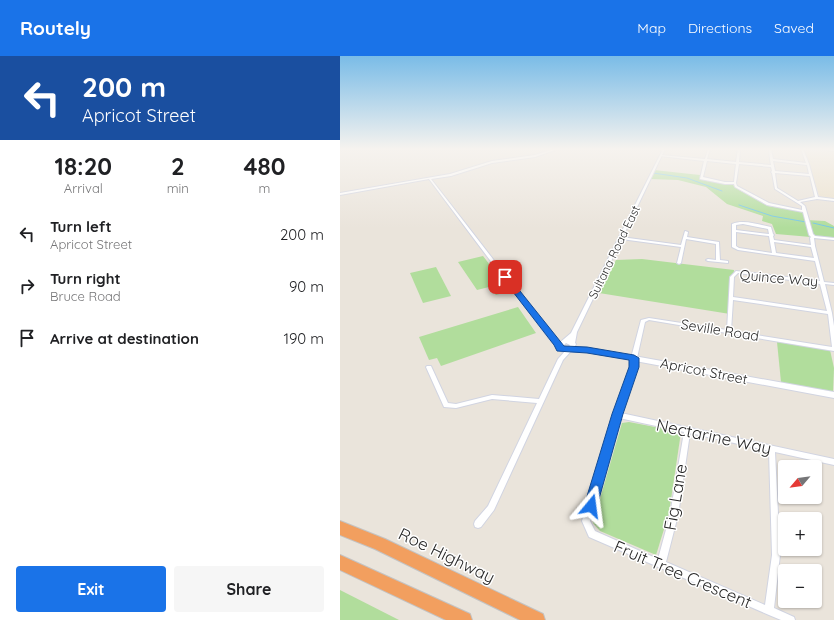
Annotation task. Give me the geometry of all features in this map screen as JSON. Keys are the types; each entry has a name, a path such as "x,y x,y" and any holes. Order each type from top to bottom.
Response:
{"highway":[{"name":"Roe Highway","path":"340,528 380,544 537,620"},
{"path":"340,562 464,620"}],"street":[{"path":"340,194 446,175"},
{"name":"Sultana Road East","path":"566,345 574,332 652,175"},
{"path":"703,175 702,178 735,183"},
{"path":"736,175 735,183 738,188 768,204 804,211"},
{"path":"773,175 777,190 803,206 811,235 814,237 834,239"},
{"path":"811,175 817,198"},
{"path":"430,179 552,338 566,345 491,508 478,524"},
{"path":"798,202 817,198 834,200"},
{"path":"774,254 770,228 759,225 734,224 734,247 736,249 817,260"},
{"path":"734,231 772,235"},
{"path":"679,263 686,232"},
{"path":"814,237 813,246 830,313 834,348"},
{"path":"621,238 682,246"},
{"path":"685,238 718,244 718,261"},
{"path":"773,241 813,246"},
{"path":"708,260 727,262"},
{"name":"Quince Way","path":"728,331 732,277 737,272 834,284"},
{"path":"731,298 830,313"},
{"name":"Seville Road","path":"634,358 643,320 649,319 834,348"},
{"name":"Apricot Street","path":"566,345 820,394 834,395"},
{"name":"Fruit Tree Crescent","path":"634,358 634,367 617,414 586,521 592,534 791,620"},
{"path":"429,367 446,405 456,406 492,398 540,401"},
{"name":"Apricot Street","path":"820,394 834,399"},
{"name":"Nectarine Way","path":"617,414 834,462"},
{"name":"Fig Lane","path":"661,564 674,515 686,430"},
{"path":"769,611 776,555 772,448"}],"shaded area":[{"path":"813,175 834,175 834,199 820,198"}],"green space":[{"path":"652,175 700,175 700,179 733,185 768,206 805,212 806,220 825,221 834,226 834,239 776,234 772,224 762,221 763,216 727,204 706,187 678,180 650,179"},
{"path":"483,256 510,291 496,295 489,287 477,290 458,262"},
{"path":"642,259 734,270 730,314 599,293 616,260"},
{"path":"436,267 451,296 423,303 410,273"},
{"path":"518,307 536,333 441,366 437,358 429,360 419,337"},
{"path":"777,342 830,350 834,368 833,392 781,382"},
{"path":"629,422 681,432 669,513 656,555 600,531 593,523 622,423"},
{"path":"340,590 399,620 340,620"}],"waterway":[{"path":"669,175 687,178 722,191"},
{"path":"739,205 772,216 806,222"},
{"path":"813,223 834,228"}],"route":[{"path":"505,277 555,342 559,345 560,349 567,351 587,350 634,358 634,367 617,414 591,506"}]}
